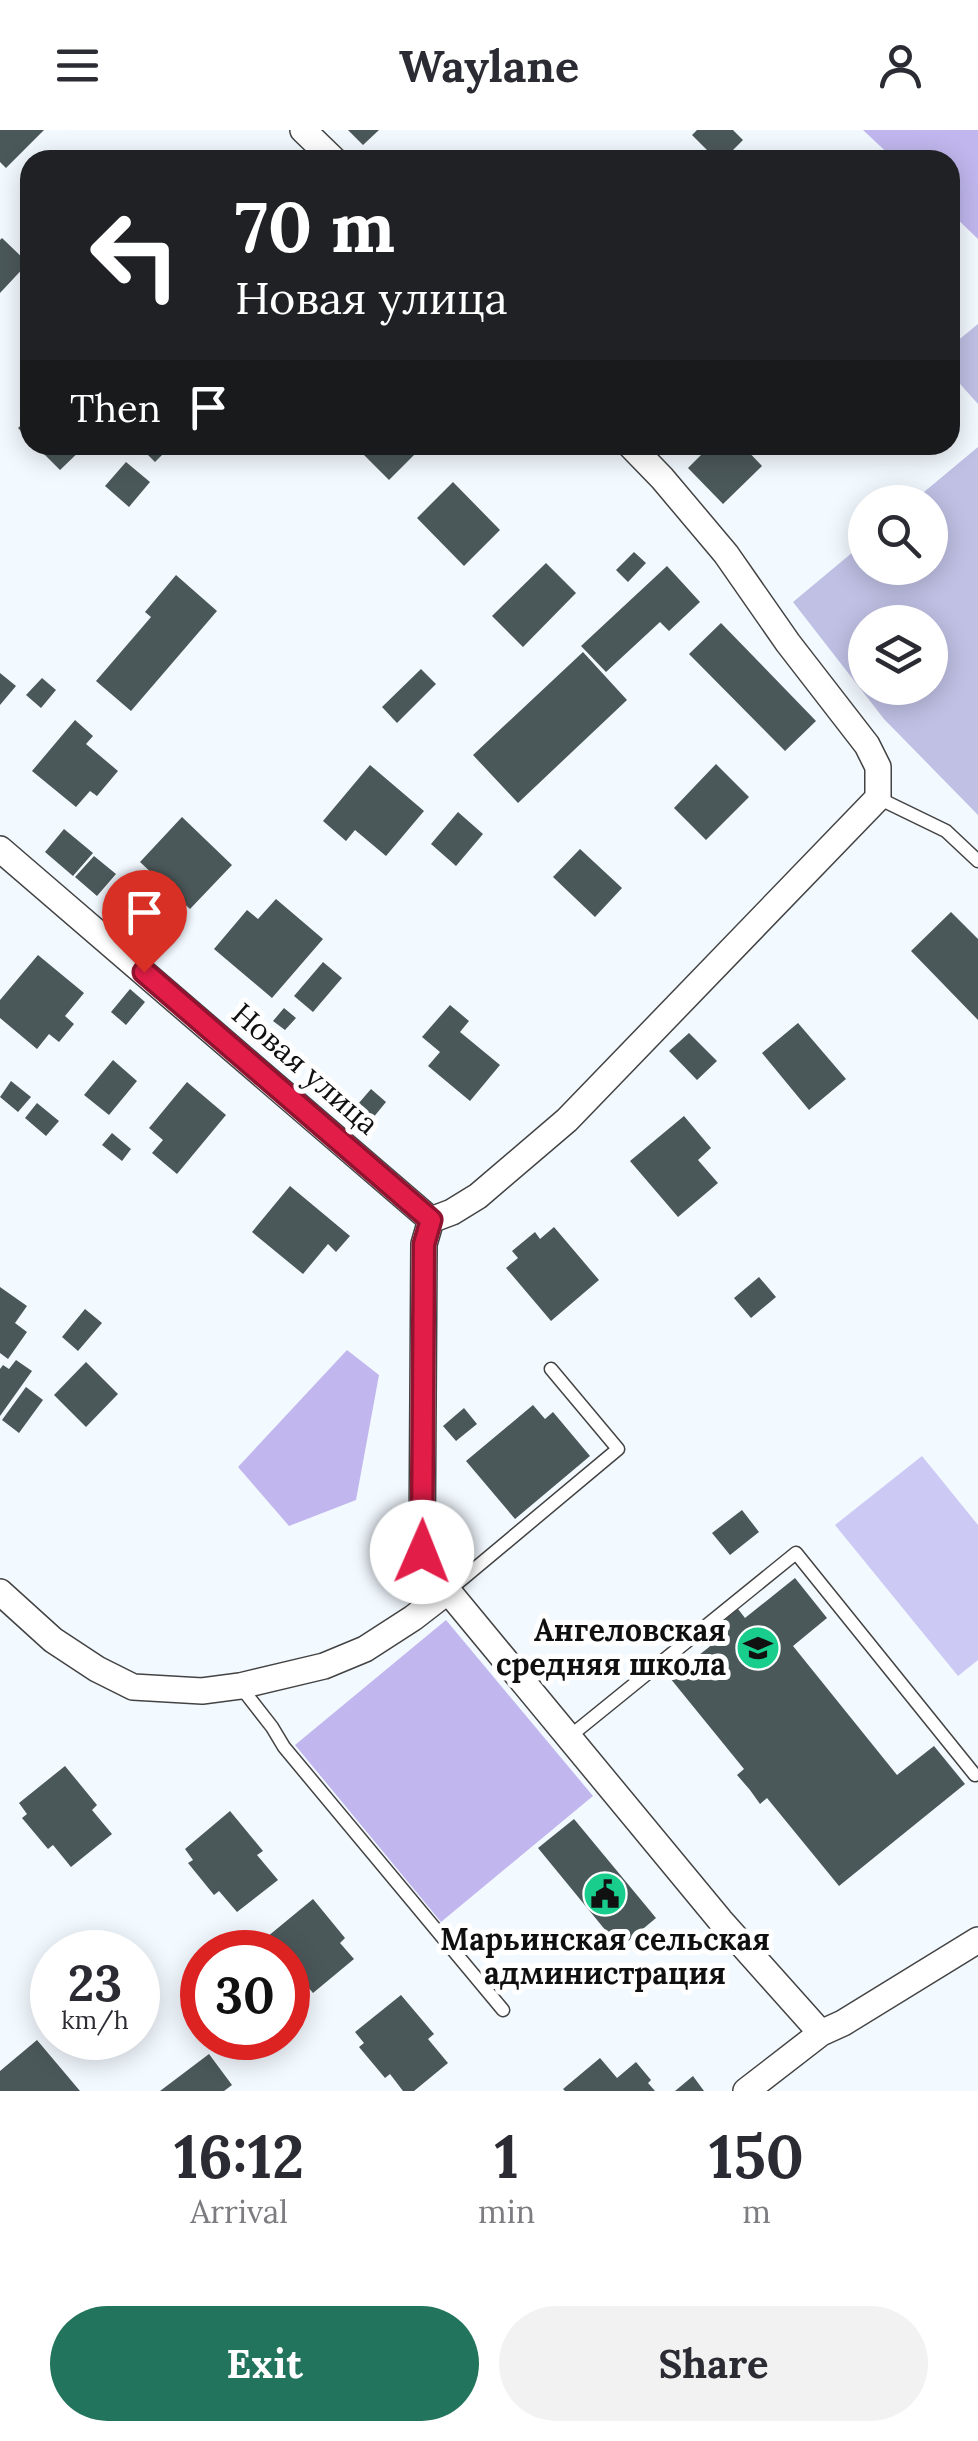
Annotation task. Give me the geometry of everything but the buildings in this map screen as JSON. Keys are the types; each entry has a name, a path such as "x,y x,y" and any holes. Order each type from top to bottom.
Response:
{"street":[{"path":"302,130 323,150"},
{"path":"640,455 726,554 867,745 878,767 878,798 567,1120 478,1196 431,1220 424,1244 422,1552 448,1591 720,1920 820,2033"},
{"name":"Новая улица","path":"0,848 431,1220"},
{"path":"0,1592 53,1640 133,1687 202,1690 240,1686 324,1666 366,1649 448,1591"},
{"path":"746,2091 820,2033 843,2023 978,1940"}],"lane":[{"path":"878,798 946,831 978,861"},
{"path":"448,1591 618,1449 551,1370"},
{"path":"569,1737 796,1553 975,1776"},
{"path":"240,1686 284,1748 502,2010"}],"shaded area":[{"path":"863,130 978,130 978,239 960,222 960,150 884,150"},
{"path":"978,324 978,404 960,384 960,339"},
{"path":"978,447 978,815 873,705 948,705 948,605 848,605 848,673 793,602 848,556 848,585 948,585 948,485 932,485"},
{"path":"347,1350 379,1375 356,1500 289,1526 238,1467"},
{"path":"922,1456 978,1525 978,1660 958,1676 835,1525"},
{"path":"446,1620 593,1796 441,1922 295,1745"}],"place":[{"name":"Ангеловская средняя школа","path":"758,1648"},
{"name":"Марьинская сельская администрация","path":"605,1894"}],"route":[{"path":"144,972 431,1220 424,1244 422,1552"}]}
